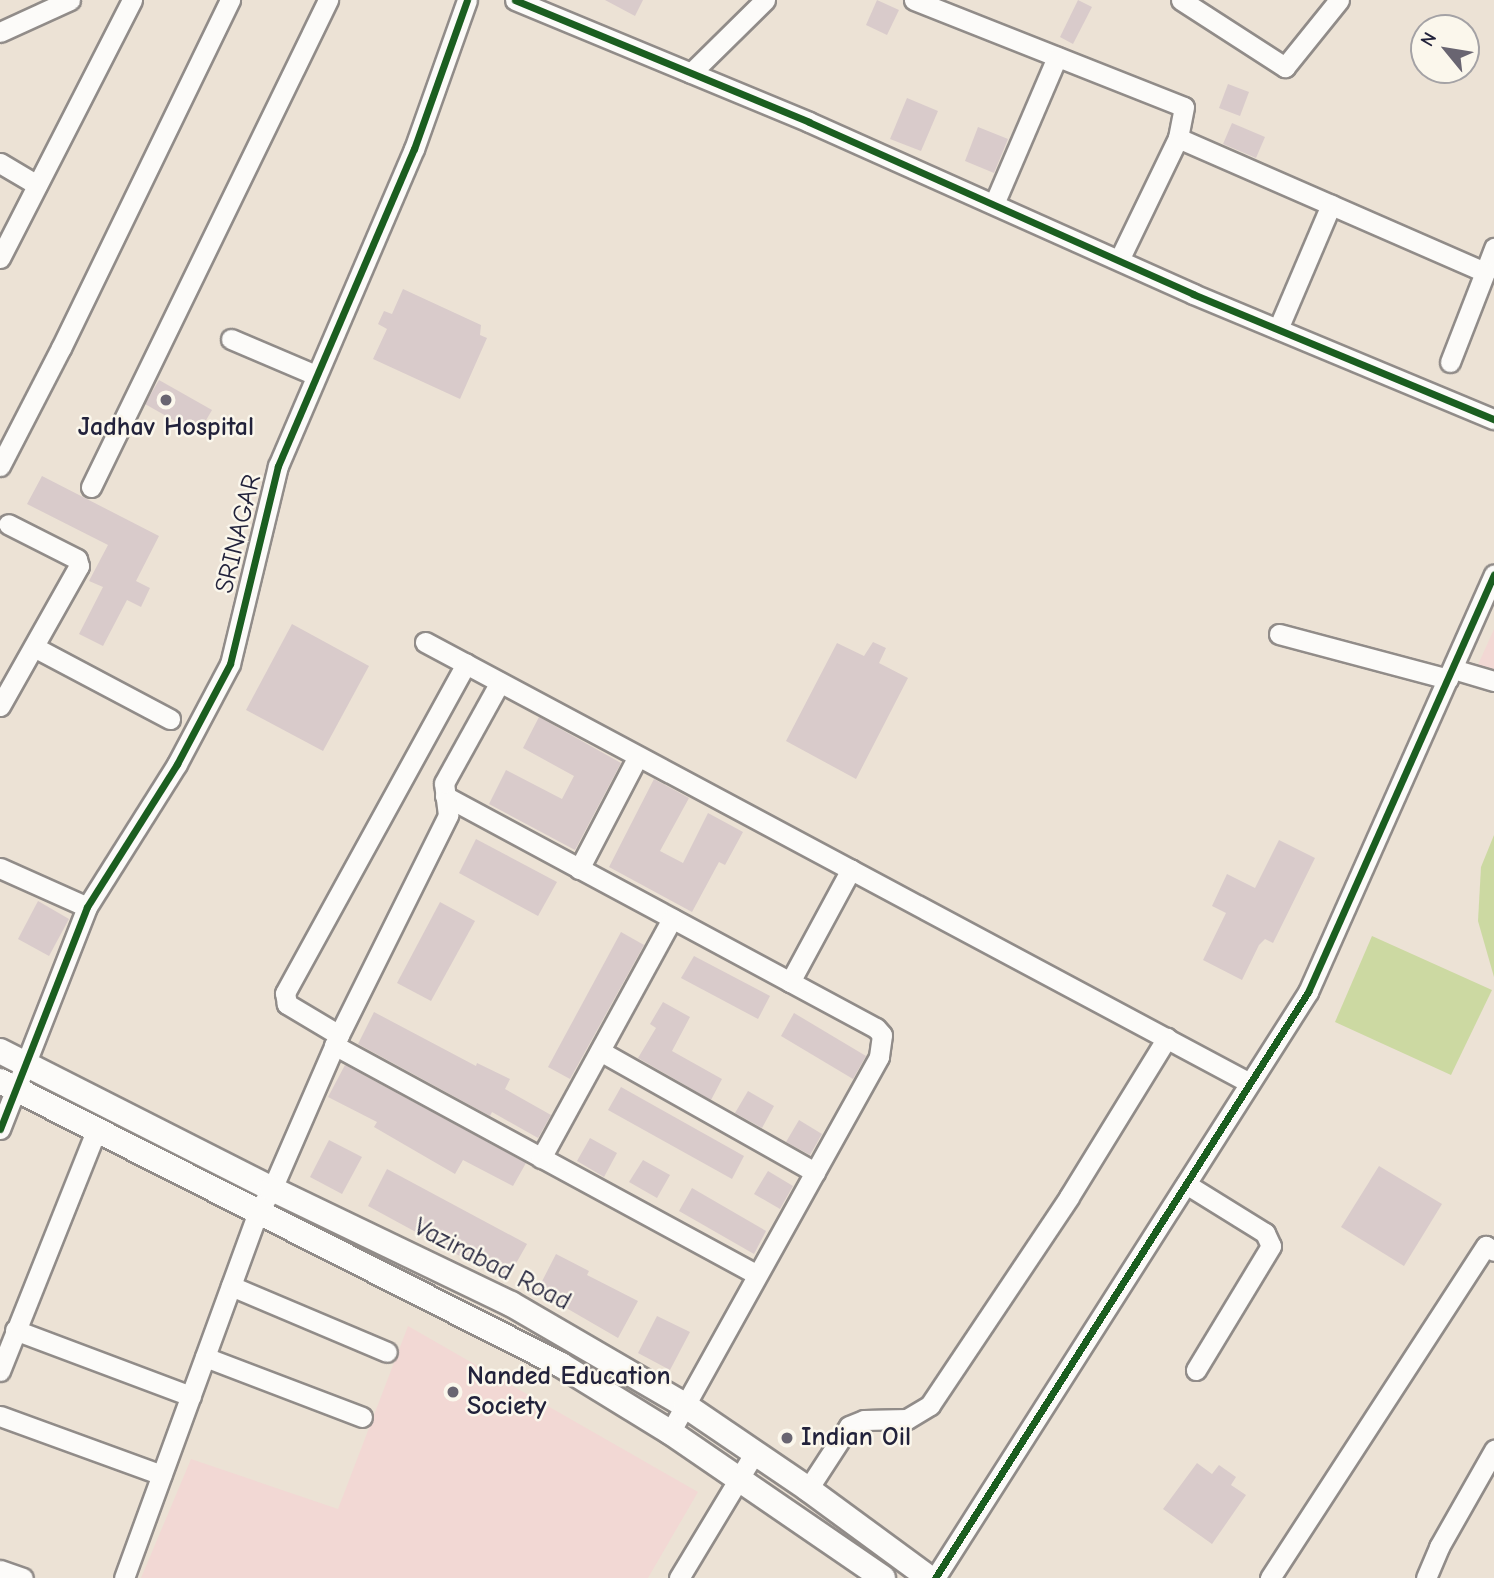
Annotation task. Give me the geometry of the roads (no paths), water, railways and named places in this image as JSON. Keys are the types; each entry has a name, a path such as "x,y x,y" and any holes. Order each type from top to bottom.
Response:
{"main road":[{"name":"Vazirabad Road","path":"0,1051 272,1189 511,1304 686,1406 808,1489 929,1578"},
{"path":"8,1085 561,1365 670,1432 883,1578"}],"street":[{"path":"0,32 71,0"},
{"path":"0,258 132,0"},
{"path":"0,466 230,0"},
{"path":"91,487 328,0"},
{"name":"SRINAGAR","path":"0,1129 8,1085 25,1063 87,907 177,764 230,664 278,466 414,149 467,0"},
{"path":"515,0 691,73 1278,329 1494,419"},
{"path":"691,73 765,0"},
{"path":"914,0 1184,107 1178,138 1119,260"},
{"path":"1191,3 1285,67 1339,0"},
{"path":"993,204 1057,57"},
{"path":"1178,138 1485,272"},
{"path":"0,163 37,185"},
{"path":"1278,329 1331,205"},
{"path":"1450,362 1494,248"},
{"path":"231,339 317,375"},
{"path":"0,706 79,562 8,524"},
{"path":"935,1578 1308,992 1494,575"},
{"path":"1279,634 1450,674 1494,681"},
{"path":"425,642 1250,1083"},
{"path":"34,647 170,719"},
{"path":"466,664 285,993 287,1004 337,1040 541,1158 757,1275"},
{"path":"124,1578 258,1212 272,1189 337,1040 448,815 444,783 500,682"},
{"path":"579,869 638,756"},
{"path":"445,796 876,1028 882,1035 879,1057 670,1432"},
{"path":"0,868 87,907"},
{"path":"790,982 851,869"},
{"path":"541,1158 672,919"},
{"path":"808,1489 849,1426 863,1420 907,1419 930,1405 1069,1197 1167,1038"},
{"path":"600,1051 815,1172"},
{"path":"0,1371 96,1131"},
{"path":"1186,1184 1265,1233 1271,1246 1196,1370"},
{"path":"1270,1578 1491,1243"},
{"path":"231,1286 387,1352"},
{"path":"15,1330 191,1396"},
{"path":"205,1357 362,1417"},
{"path":"0,1416 162,1475"},
{"path":"1426,1578 1440,1547 1494,1450"},
{"path":"679,1578 755,1452"},
{"path":"0,1570 23,1578"}],"place":[{"name":"Jadhav Hospital","path":"166,400"},
{"name":"Nanded Education Society","path":"453,1392"},
{"name":"Indian Oil","path":"787,1438"}]}
